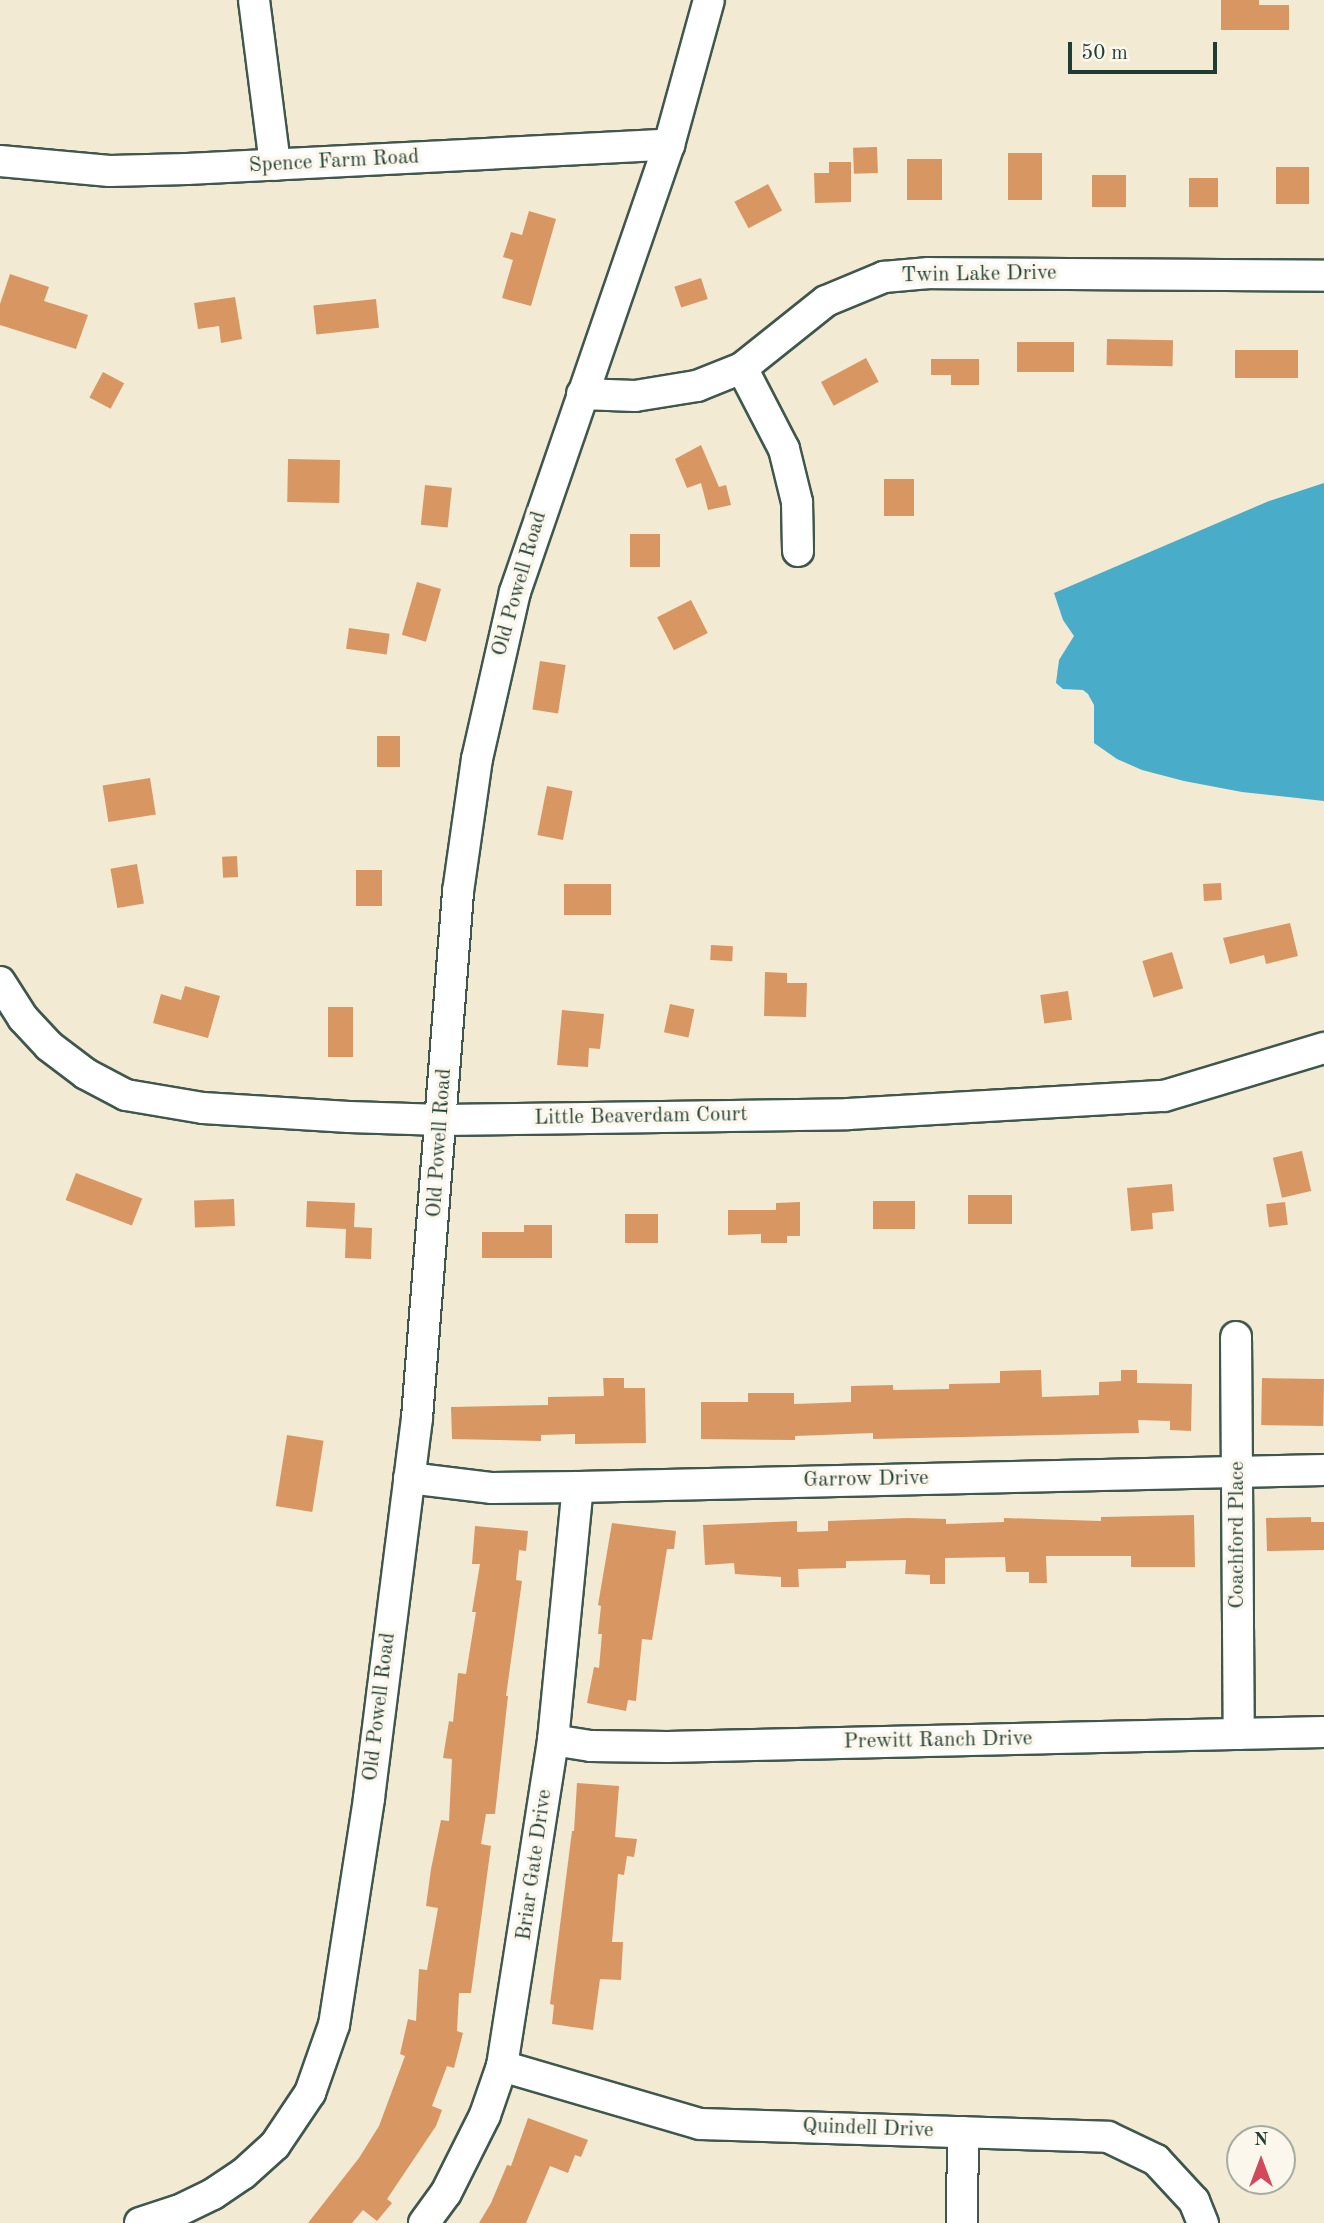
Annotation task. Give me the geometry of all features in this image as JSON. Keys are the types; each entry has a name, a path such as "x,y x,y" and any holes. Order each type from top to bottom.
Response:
{"street":[{"path":"254,0 275,165"},
{"name":"Old Powell Road","path":"141,2223 178,2211 243,2174 275,2144 295,2119 324,2059 334,2025 348,1947 424,1351 458,892 481,737 515,592 668,145 709,0"},
{"name":"Spence Farm Road","path":"0,161 110,171 668,145"},
{"name":"Twin Lake Drive","path":"582,394 635,396 697,386 742,368 826,301 884,277 929,272 1324,276"},
{"path":"742,368 784,449 797,502 798,551"},
{"name":"Little Beaverdam Court","path":"0,982 23,1018 49,1046 86,1074 126,1095 202,1108 442,1120 848,1114 1164,1096 1324,1048"},
{"name":"Coachford Place","path":"1236,1337 1239,1734"},
{"name":"Garrow Drive","path":"409,1478 492,1488 1324,1470"},
{"name":"Briar Gate Drive","path":"424,2223 451,2182 485,2115 502,2066 553,1740 578,1487"},
{"name":"Prewitt Ranch Drive","path":"553,1740 591,1746 667,1747 1324,1732"},
{"name":"Quindell Drive","path":"502,2066 700,2124 1108,2137 1156,2160 1195,2201 1203,2223"},
{"path":"962,2223 963,2132"}],"water":[{"path":"1324,483 1324,801 1242,792 1184,781 1142,770 1117,759 1094,743 1094,705 1088,694 1083,690 1063,689 1056,683 1059,660 1074,636 1063,620 1054,593 1269,501"}],"building":[{"path":"1221,0 1259,0 1259,5 1289,5 1289,30 1221,30"},
{"path":"877,147 878,173 854,174 853,148"},
{"path":"1008,153 1042,153 1042,200 1008,200"},
{"path":"907,159 942,159 942,200 907,200"},
{"path":"829,162 851,162 851,202 815,203 814,173 829,173"},
{"path":"1276,167 1309,167 1309,204 1276,204"},
{"path":"1092,175 1126,175 1126,207 1092,207"},
{"path":"1189,178 1218,178 1218,207 1189,207"},
{"path":"768,184 782,210 749,228 734,202"},
{"path":"529,211 556,219 531,306 502,298 513,260 503,257 511,232 522,235"},
{"path":"10,274 49,287 44,301 88,315 76,349 0,325 0,304"},
{"path":"701,278 708,299 681,308 674,287"},
{"path":"235,297 242,339 221,343 219,326 198,329 194,303"},
{"path":"376,299 379,328 316,334 313,306"},
{"path":"1107,339 1173,340 1173,366 1107,365"},
{"path":"1017,342 1074,342 1074,372 1017,372"},
{"path":"1235,350 1298,350 1298,378 1235,378"},
{"path":"866,358 879,382 834,406 821,382"},
{"path":"931,359 979,359 979,385 951,385 951,375 931,375"},
{"path":"103,372 124,383 111,409 89,398"},
{"path":"701,445 719,487 726,485 731,505 708,510 701,483 687,488 675,459"},
{"path":"288,459 340,460 339,503 287,502"},
{"path":"884,479 914,479 914,516 884,516"},
{"path":"425,485 452,488 448,528 421,525"},
{"path":"630,534 660,534 660,567 630,567"},
{"path":"417,582 441,589 426,642 402,635"},
{"path":"691,600 708,633 674,650 657,617"},
{"path":"349,628 390,634 387,655 346,649"},
{"path":"540,661 566,665 558,713 532,709"},
{"path":"377,736 400,736 400,767 377,767"},
{"path":"150,778 156,815 108,822 103,786"},
{"path":"547,786 573,791 563,840 537,835"},
{"path":"237,856 238,877 223,878 222,857"},
{"path":"137,864 144,903 117,908 110,869"},
{"path":"356,870 382,870 382,906 356,906"},
{"path":"1221,883 1222,900 1204,901 1203,884"},
{"path":"564,884 611,884 611,915 564,915"},
{"path":"1290,923 1298,956 1266,964 1264,955 1230,964 1223,938"},
{"path":"711,945 733,946 732,961 710,960"},
{"path":"1172,952 1183,988 1153,997 1142,961"},
{"path":"765,972 787,973 787,983 807,983 806,1017 764,1016"},
{"path":"185,986 220,996 208,1038 153,1023 161,994 181,1000"},
{"path":"1068,991 1072,1020 1044,1024 1040,995"},
{"path":"670,1004 694,1009 688,1038 664,1032"},
{"path":"328,1007 353,1007 353,1057 328,1057"},
{"path":"562,1010 604,1014 600,1049 589,1048 588,1067 557,1065"},
{"path":"1302,1151 1311,1191 1282,1198 1273,1158"},
{"path":"76,1173 142,1198 132,1226 66,1200"},
{"path":"1172,1184 1174,1211 1152,1213 1153,1229 1131,1231 1127,1188"},
{"path":"968,1195 1012,1195 1012,1224 968,1224"},
{"path":"234,1199 235,1226 195,1227 194,1200"},
{"path":"307,1201 355,1203 354,1227 372,1228 371,1259 345,1258 346,1229 306,1227"},
{"path":"873,1201 915,1201 915,1229 873,1229"},
{"path":"800,1202 800,1236 787,1236 787,1243 761,1243 761,1234 728,1235 728,1210 776,1210 776,1203"},
{"path":"1285,1202 1288,1225 1269,1227 1266,1204"},
{"path":"625,1214 658,1214 658,1243 625,1243"},
{"path":"524,1225 552,1225 552,1258 482,1258 482,1232 524,1232"},
{"path":"1041,1370 1042,1397 1099,1395 1099,1382 1121,1381 1121,1370 1137,1370 1137,1383 1192,1384 1191,1431 1170,1430 1170,1421 1138,1420 1139,1433 873,1439 873,1433 795,1436 795,1440 701,1439 701,1402 748,1402 748,1393 794,1393 794,1404 851,1402 851,1386 893,1385 893,1390 949,1389 949,1384 1000,1383 1000,1371"},
{"path":"603,1378 624,1378 624,1388 645,1388 646,1443 575,1444 575,1434 541,1435 541,1441 452,1439 451,1407 548,1405 548,1397 604,1396"},
{"path":"1262,1378 1324,1379 1323,1426 1261,1425"},
{"path":"287,1435 324,1441 312,1512 276,1506"},
{"path":"1194,1515 1195,1567 1131,1567 1131,1556 1046,1556 1047,1583 1029,1583 1029,1572 1006,1572 1005,1557 945,1558 945,1584 930,1584 930,1575 905,1574 906,1560 846,1561 846,1568 798,1569 799,1587 781,1587 781,1577 735,1574 734,1563 705,1565 703,1525 797,1521 797,1532 828,1531 828,1521 907,1518 946,1519 946,1524 1004,1522 1004,1518 1101,1521 1101,1517"},
{"path":"1311,1517 1311,1522 1324,1522 1324,1550 1267,1551 1266,1518"},
{"path":"612,1523 676,1531 674,1549 667,1549 652,1640 642,1639 636,1701 628,1700 626,1711 587,1703 594,1667 599,1668 602,1634 598,1634 601,1606 598,1605"},
{"path":"475,1526 528,1531 526,1551 519,1550 516,1580 522,1581 506,1696 495,1814 486,1814 481,1844 491,1846 471,1993 459,1993 457,2031 463,2033 454,2068 447,2066 432,2106 442,2110 436,2126 387,2199 392,2203 377,2221 363,2210 352,2223 308,2223 359,2158 379,2126 405,2056 400,2054 408,2019 416,2021 419,1969 427,1970 438,1908 426,1906 431,1869 441,1820 449,1821 452,1759 443,1758 449,1721 453,1722 458,1673 466,1674 476,1612 472,1612 480,1564 472,1564"},
{"path":"577,1783 619,1786 615,1837 637,1839 634,1857 627,1856 624,1875 618,1874 612,1942 623,1942 621,1980 600,1979 593,2030 552,2024 554,2005 550,2004 574,1831"},
{"path":"528,2118 588,2140 581,2157 575,2155 568,2173 550,2166 526,2223 479,2223 491,2203 507,2165 511,2166"}]}
